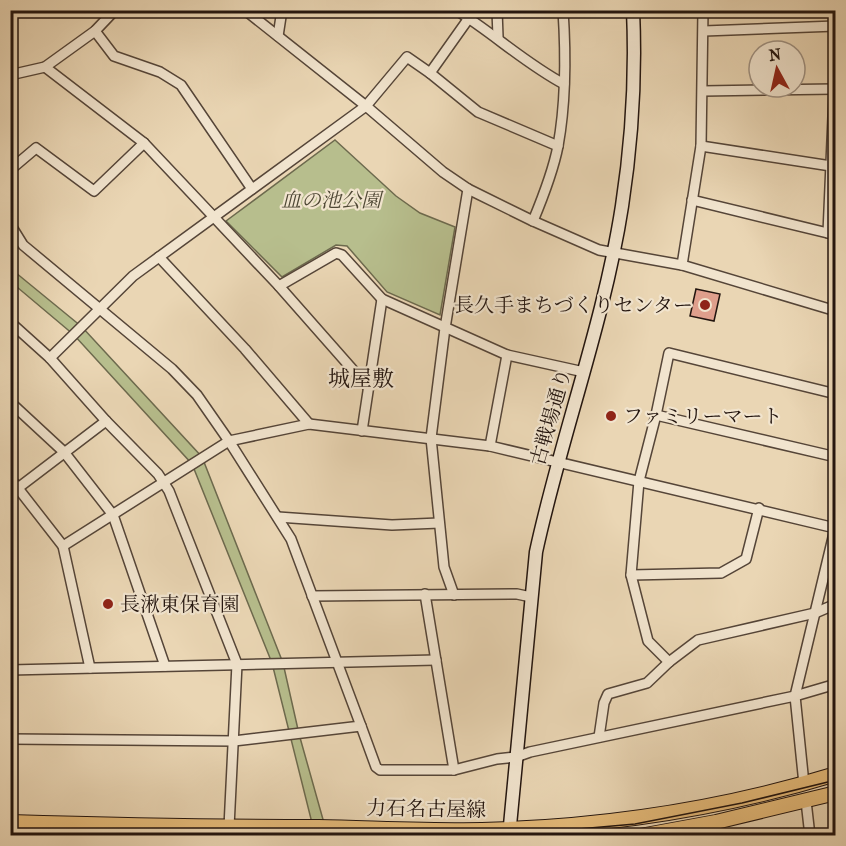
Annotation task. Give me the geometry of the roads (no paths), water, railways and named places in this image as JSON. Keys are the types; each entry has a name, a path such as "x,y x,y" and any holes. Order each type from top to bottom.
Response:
{"main road":[{"name":"力石名古屋線","path":"10,822 510,832 630,819 804,784 836,774"},
{"path":"640,836 716,822 836,793"}],"street":[{"path":"10,75 45,66 95,31 115,10"},
{"path":"245,10 366,106 443,172 468,189 591,247 613,254 634,255 682,265 836,311"},
{"path":"278,36 282,10"},
{"path":"456,10 564,84"},
{"path":"497,10 498,37"},
{"path":"533,221 548,182 558,146 564,84 563,10"},
{"name":"古戦場通り","path":"510,832 536,552 584,372 613,254 622,206 634,104 633,10"},
{"path":"682,265 701,146 703,10"},
{"path":"430,73 469,18"},
{"path":"704,31 836,27"},
{"path":"95,31 114,56 160,72 181,85 252,189"},
{"path":"692,200 832,234 831,166 836,47"},
{"path":"50,358 133,276 366,106 407,57 478,112 558,146"},
{"path":"45,66 144,143 279,286 368,387"},
{"path":"703,91 835,89"},
{"path":"10,170 36,148 94,191 144,143"},
{"path":"701,146 831,166"},
{"path":"454,595 444,567 430,438 445,327 468,189"},
{"path":"10,224 23,245 172,369 197,395 229,441 291,539 376,767 380,770 454,770 795,696 836,684"},
{"path":"279,286 336,254 342,255 382,299 507,355 584,372"},
{"path":"159,257 245,349 309,424"},
{"path":"362,431 382,299"},
{"path":"10,322 50,358 106,421 158,474 169,491 237,664 229,827"},
{"path":"669,662 648,641 631,575 639,481 669,353 836,393"},
{"path":"490,446 507,355"},
{"path":"10,402 64,452 113,514 165,666"},
{"path":"656,415 836,457"},
{"path":"18,488 106,421"},
{"path":"63,546 229,441 309,424 490,446 835,526 795,696 804,784"},
{"path":"10,478 63,546 90,668"},
{"path":"631,575 721,573 746,559 759,508"},
{"path":"278,517 392,525 439,523"},
{"path":"425,594 454,770"},
{"path":"312,596 517,594 531,597"},
{"path":"599,737 603,703 608,694 647,683 669,662 698,640 815,613 836,604"},
{"path":"10,670 436,660"},
{"path":"10,739 234,741 361,726"},
{"path":"806,801 810,836"}],"tram line":[{"path":"499,836 635,824 742,803 836,780"},
{"path":"10,831 389,836"}],"place":[{"name":"長久手まちづくりセンター","path":"705,305"},
{"name":"ファミリーマート","path":"611,416"},
{"name":"長湫東保育園","path":"108,604"}],"district":[{"name":"城屋敷","path":"361,379"}],"park label":[{"name":"血の池公園","path":"331,200"}]}
